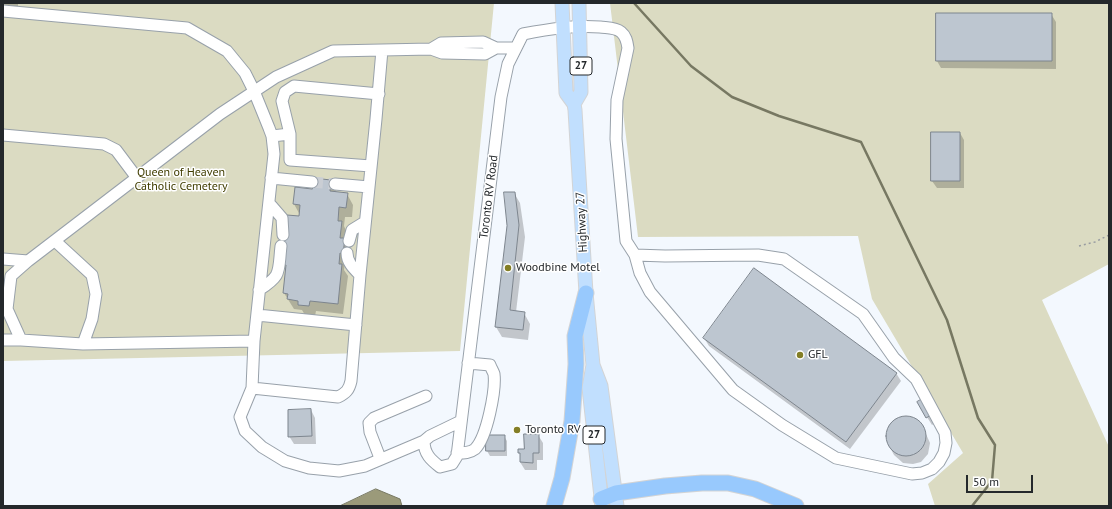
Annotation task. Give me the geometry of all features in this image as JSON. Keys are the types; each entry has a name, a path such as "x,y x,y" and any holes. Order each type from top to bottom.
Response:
{"highway":[{"path":"554,506 562,478 572,421 576,364 575,336 586,293"},
{"path":"602,503 695,484 728,484 755,489 796,506"}],"main road":[{"name":"Highway 27","path":"562,3 566,93 574,104 586,293 593,365 601,386 616,499"},
{"name":"Highway 27","path":"574,104 581,92 579,3"},
{"name":"Highway 27","path":"593,365 589,388 602,503"}],"lane":[{"path":"3,11 187,28 227,51 245,73 272,136 274,154 254,341 252,388 240,417 245,431 262,447 285,462 309,468 339,471 365,466 380,458 424,441 430,436 461,421"},
{"name":"Toronto RV Road","path":"457,453 501,97 508,64 523,34 580,26 614,28 620,31 628,41 628,48 617,100 616,139 626,241 635,255"},
{"path":"21,340 7,309 11,276 220,114 276,77 333,51 431,49 442,53 485,54 496,48 516,48"},
{"path":"252,388 338,397 345,393 349,388 351,382 382,50"},
{"path":"371,166 290,160 290,134 282,101 285,92 294,86 379,94"},
{"path":"272,136 290,134"},
{"path":"3,136 104,144 116,150 137,178"},
{"path":"271,178 312,182"},
{"path":"335,184 369,187"},
{"path":"269,203 282,218 283,235"},
{"path":"360,275 350,265 347,257 348,247 352,230 366,222"},
{"path":"55,241 92,274 96,294 92,319 83,344"},
{"path":"259,290 274,280 278,275 281,246"},
{"path":"635,255 758,255 784,259 863,314 894,358 916,379 945,433 946,443 944,453 939,462 932,469 912,474 836,458 782,425 733,390 650,292 640,272 635,255"},
{"path":"3,259 28,262"},
{"path":"257,315 356,325"},
{"path":"3,340 83,344 254,341"},
{"path":"424,441 424,447 429,460 440,467 452,464 457,456 457,453 466,453 474,450 481,442 491,412 494,372 490,365 468,363"},
{"path":"380,458 370,432 369,423 374,418 426,396"}],"path":[{"path":"1079,246 1095,242 1109,235"}],"green space":[{"name":"Queen of Heaven Catholic Cemetery","path":"3,3 494,3 460,351 3,361"},
{"path":"610,3 1109,3 1109,264 1042,300 1109,447 1109,506 935,506 928,484 963,453 872,299 858,236 638,237"}],"shaded area":[{"path":"376,489 400,499 402,506 340,506"}],"building":[{"path":"936,13 1052,13 1052,61 936,61"},
{"path":"931,132 960,132 960,181 931,181"},
{"path":"313,178 331,180 330,191 348,193 346,208 339,207 338,221 342,221 340,238 345,238 343,254 340,253 339,264 342,264 338,304 310,301 309,306 298,305 298,301 287,299 288,294 283,293 286,265 282,265 287,215 299,216 300,205 293,204 295,187 312,189"},
{"name":"Woodbine Motel","path":"504,192 515,192 519,225 510,310 525,312 523,330 495,327 507,226"},
{"name":"GFL","path":"754,268 897,373 846,442 703,338"},
{"path":"924,398 933,414 926,418 917,402"},
{"path":"311,409 312,436 288,437 288,410"},
{"path":"910,416 917,419 923,425 926,436 925,444 917,453 910,456 902,456 895,453 887,444 886,432 889,425 898,417"},
{"path":"524,434 539,434 539,453 533,453 533,463 520,462 520,453 518,453 518,449 524,449"},
{"path":"486,435 505,435 505,451 486,451"}],"waterway":[{"path":"634,3 691,66 732,97 779,116 861,142 947,320 978,418 995,445 992,481 972,506"}],"tunnel":[{"path":"312,182 335,184"}],"place":[{"name":"Woodbine Motel","path":"508,268"},
{"name":"GFL","path":"800,355"},
{"name":"Toronto RV","path":"517,430"}]}
